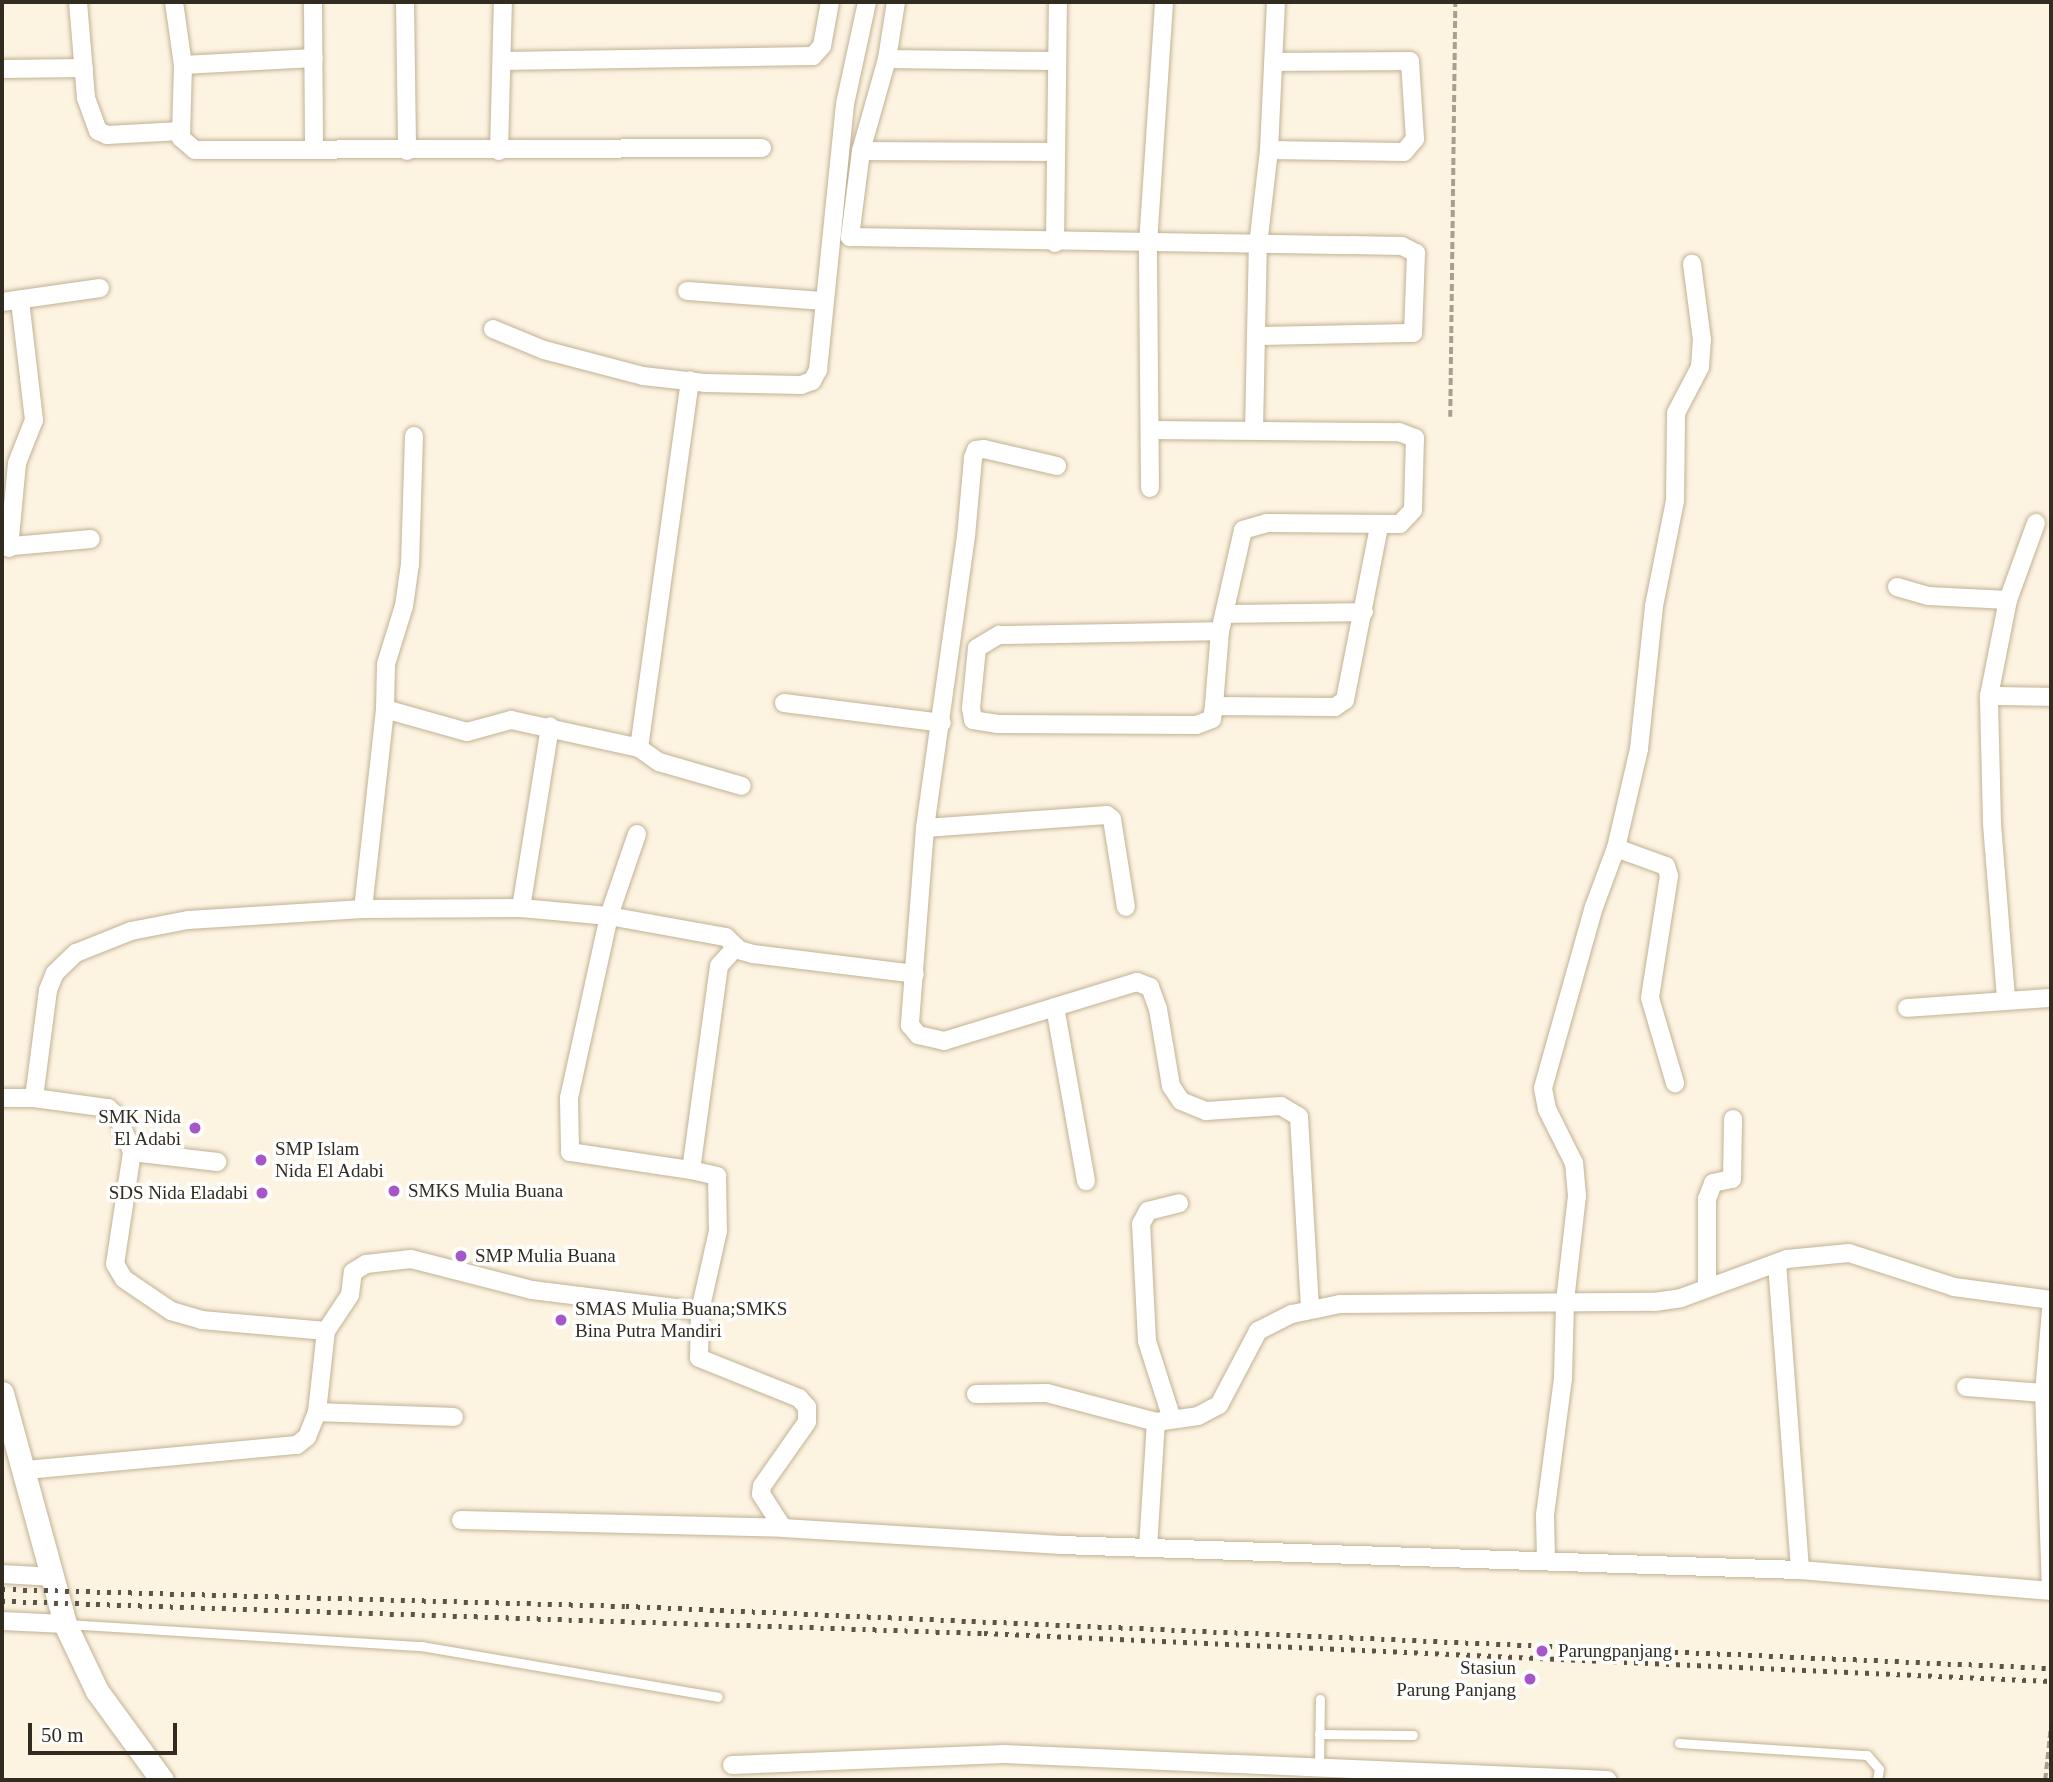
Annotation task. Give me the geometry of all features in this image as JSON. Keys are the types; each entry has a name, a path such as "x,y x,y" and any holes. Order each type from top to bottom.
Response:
{"street":[{"path":"78,2 86,98 98,131 181,131"},
{"path":"174,2 183,65 181,131 186,145 195,150 762,148"},
{"path":"313,2 314,148"},
{"path":"405,2 407,151"},
{"path":"499,150 503,2"},
{"path":"502,61 813,56 822,46 830,2"},
{"path":"492,329 596,366 690,381 801,385 812,381 818,370 845,104 867,2"},
{"path":"896,2 887,59 861,151 847,231 856,241 1410,248 1416,253 1417,328 1407,336 1256,336"},
{"path":"1055,243 1054,152 1058,2"},
{"path":"1150,488 1148,244 1164,2"},
{"path":"1254,430 1258,245 1269,150 1276,2"},
{"path":"183,65 314,58"},
{"path":"887,59 1056,61"},
{"path":"1269,150 1404,152 1415,139 1410,61 1274,62"},
{"path":"2,69 83,68"},
{"path":"861,151 1054,152"},
{"path":"1546,1560 1545,1515 1563,1379 1565,1301 1577,1196 1574,1163 1547,1110 1543,1088 1594,907 1616,848 1639,750 1654,606 1675,501 1676,413 1700,367 1702,340 1692,264"},
{"path":"91,538 5,547 18,463 34,420 11,301 100,288"},
{"path":"687,292 823,301"},
{"path":"639,748 690,381"},
{"path":"1150,430 1410,434 1416,445 1413,509 1400,524 1249,525 1237,539 1222,623 1212,719 1196,725 998,724 973,720 971,708 977,648 999,635 1222,623 1364,612"},
{"path":"363,909 385,709 386,664 404,606 411,564 414,436"},
{"path":"1057,466 976,450 942,723 925,828 910,1024 918,1035 944,1041 1144,983 1153,990 1171,1086 1181,1101 1206,1111 1281,1106 1299,1117 1310,1309"},
{"path":"2006,998 1992,823 1989,696 2008,600 2036,523"},
{"path":"1214,706 1340,705 1364,612 1379,526"},
{"path":"1897,587 1928,596 2008,600"},
{"path":"1989,696 2051,696"},
{"path":"784,703 942,723"},
{"path":"385,709 467,732 501,720 550,726 639,748 659,762 742,786"},
{"path":"522,908 550,726"},
{"path":"925,828 1107,816 1112,819 1126,907"},
{"path":"637,834 609,916 569,1098 570,1152 717,1176 718,1231 700,1311 699,1358 799,1398 807,1407 807,1422 762,1486 761,1494 783,1528"},
{"path":"1616,848 1666,866 1669,876 1650,998 1675,1083"},
{"path":"34,1098 48,990 55,973 76,953 131,931 188,920 363,909 522,908 609,916 726,937 736,947 753,954 915,974"},
{"path":"691,1170 719,967 736,947"},
{"path":"1907,1008 2006,998 2051,998"},
{"path":"1055,1007 1086,1181"},
{"path":"2,1098 34,1098 108,1108 118,1117 132,1152 115,1264 124,1279 171,1311 202,1320 326,1331"},
{"path":"1707,1287 1707,1199 1713,1183 1732,1179 1732,1119"},
{"path":"132,1152 217,1162"},
{"path":"1148,1548 1164,1421 1147,1341 1141,1224 1149,1211 1179,1203"},
{"path":"976,1394 1047,1393 1164,1421 1198,1416 1219,1405 1258,1331 1310,1309 1340,1304 1654,1302 1805,1255 1849,1253 1954,1287 2051,1300"},
{"path":"26,1470 297,1445 307,1437 317,1412 326,1331 350,1295 353,1272 366,1264 411,1259 532,1290 700,1311"},
{"path":"1777,1264 1800,1570"},
{"path":"461,1520 783,1528 1148,1548 1800,1570 2051,1591 2048,1429 2044,1393 2051,1309"},
{"path":"1966,1387 2044,1393"},
{"path":"2,1393 26,1470 65,1624 97,1691 162,1780"},
{"path":"317,1412 454,1417"},
{"path":"2,1574 55,1577"},
{"path":"2,1621 65,1624"},
{"path":"732,1765 982,1754 1143,1770 1319,1767 1419,1775 1607,1780"}],"lane":[{"path":"65,1624 421,1646 718,1697"},
{"path":"1319,1767 1320,1699"},
{"path":"1319,1734 1413,1735"},
{"path":"1679,1743 1867,1755 1879,1769 1877,1780"}],"path":[{"path":"1450,417 1454,2"},
{"path":"2045,1780 2051,1723"}],"railway":[{"path":"2,1589 626,1606 2051,1668"},
{"path":"2,1601 984,1633 2051,1681"}],"place":[{"name":"SMK Nida El Adabi","path":"195,1128"},
{"name":"SMP Islam Nida El Adabi","path":"261,1160"},
{"name":"SMKS Mulia Buana","path":"394,1191"},
{"name":"SDS Nida Eladabi","path":"262,1193"},
{"name":"SMP Mulia Buana","path":"461,1256"},
{"name":"SMAS Mulia Buana;SMKS Bina Putra Mandiri","path":"561,1320"},
{"name":"Parungpanjang","path":"1542,1651"},
{"name":"Stasiun Parung Panjang","path":"1530,1679"}]}
